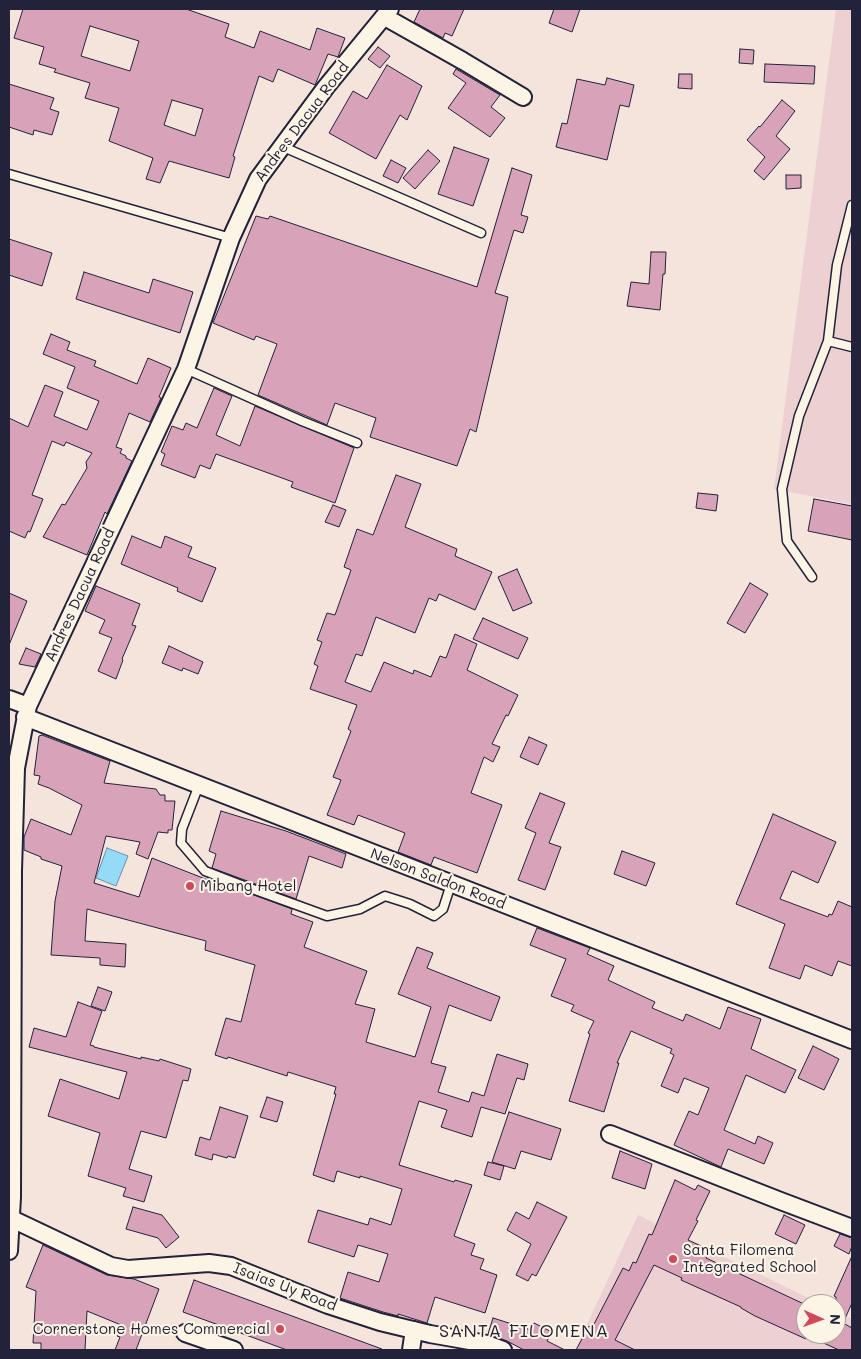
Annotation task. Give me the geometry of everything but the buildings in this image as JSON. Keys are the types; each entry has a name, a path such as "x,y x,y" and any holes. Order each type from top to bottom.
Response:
{"street":[{"path":"387,13 523,97"},
{"name":"Andres Dacua Road","path":"9,1251 12,1219 10,1197 10,912 16,768 26,712 186,369 231,238 258,179 326,87 387,13"},
{"name":"Nelson Saldon Road","path":"9,699 26,712 199,785 852,1040"},
{"path":"610,1134 852,1228"},
{"name":"Isaias Uy Road","path":"12,1219 111,1266 128,1269 209,1262 230,1266 328,1305 380,1322 487,1344 503,1350"},
{"path":"411,1350 414,1330"},
{"path":"185,1333 234,1350"}],"lane":[{"path":"281,146 481,232"},
{"path":"9,174 231,238"},
{"path":"812,577 787,541 782,489 800,416 828,342 836,265 852,205"},
{"path":"828,342 852,347"},
{"path":"186,369 302,421 357,443"},
{"path":"199,785 182,829 181,843 205,871 326,916 360,909 385,896 410,904 434,916 444,909 451,884"}],"shaded area":[{"path":"836,9 852,9 852,504 774,489"},
{"name":"Santa Filomena Integrated School","path":"638,1215 800,1294 796,1294 796,1344 846,1344 846,1316 852,1319 852,1350 575,1350"}],"water":[{"path":"107,848 128,856 116,886 96,878"}],"place":[{"name":"Mibang Hotel","path":"190,886"},
{"name":"Santa Filomena Integrated School","path":"673,1259"},
{"name":"Cornerstone Homes Commercial","path":"280,1329"}],"district":[{"name":"SANTA FILOMENA","path":"524,1331"}]}
